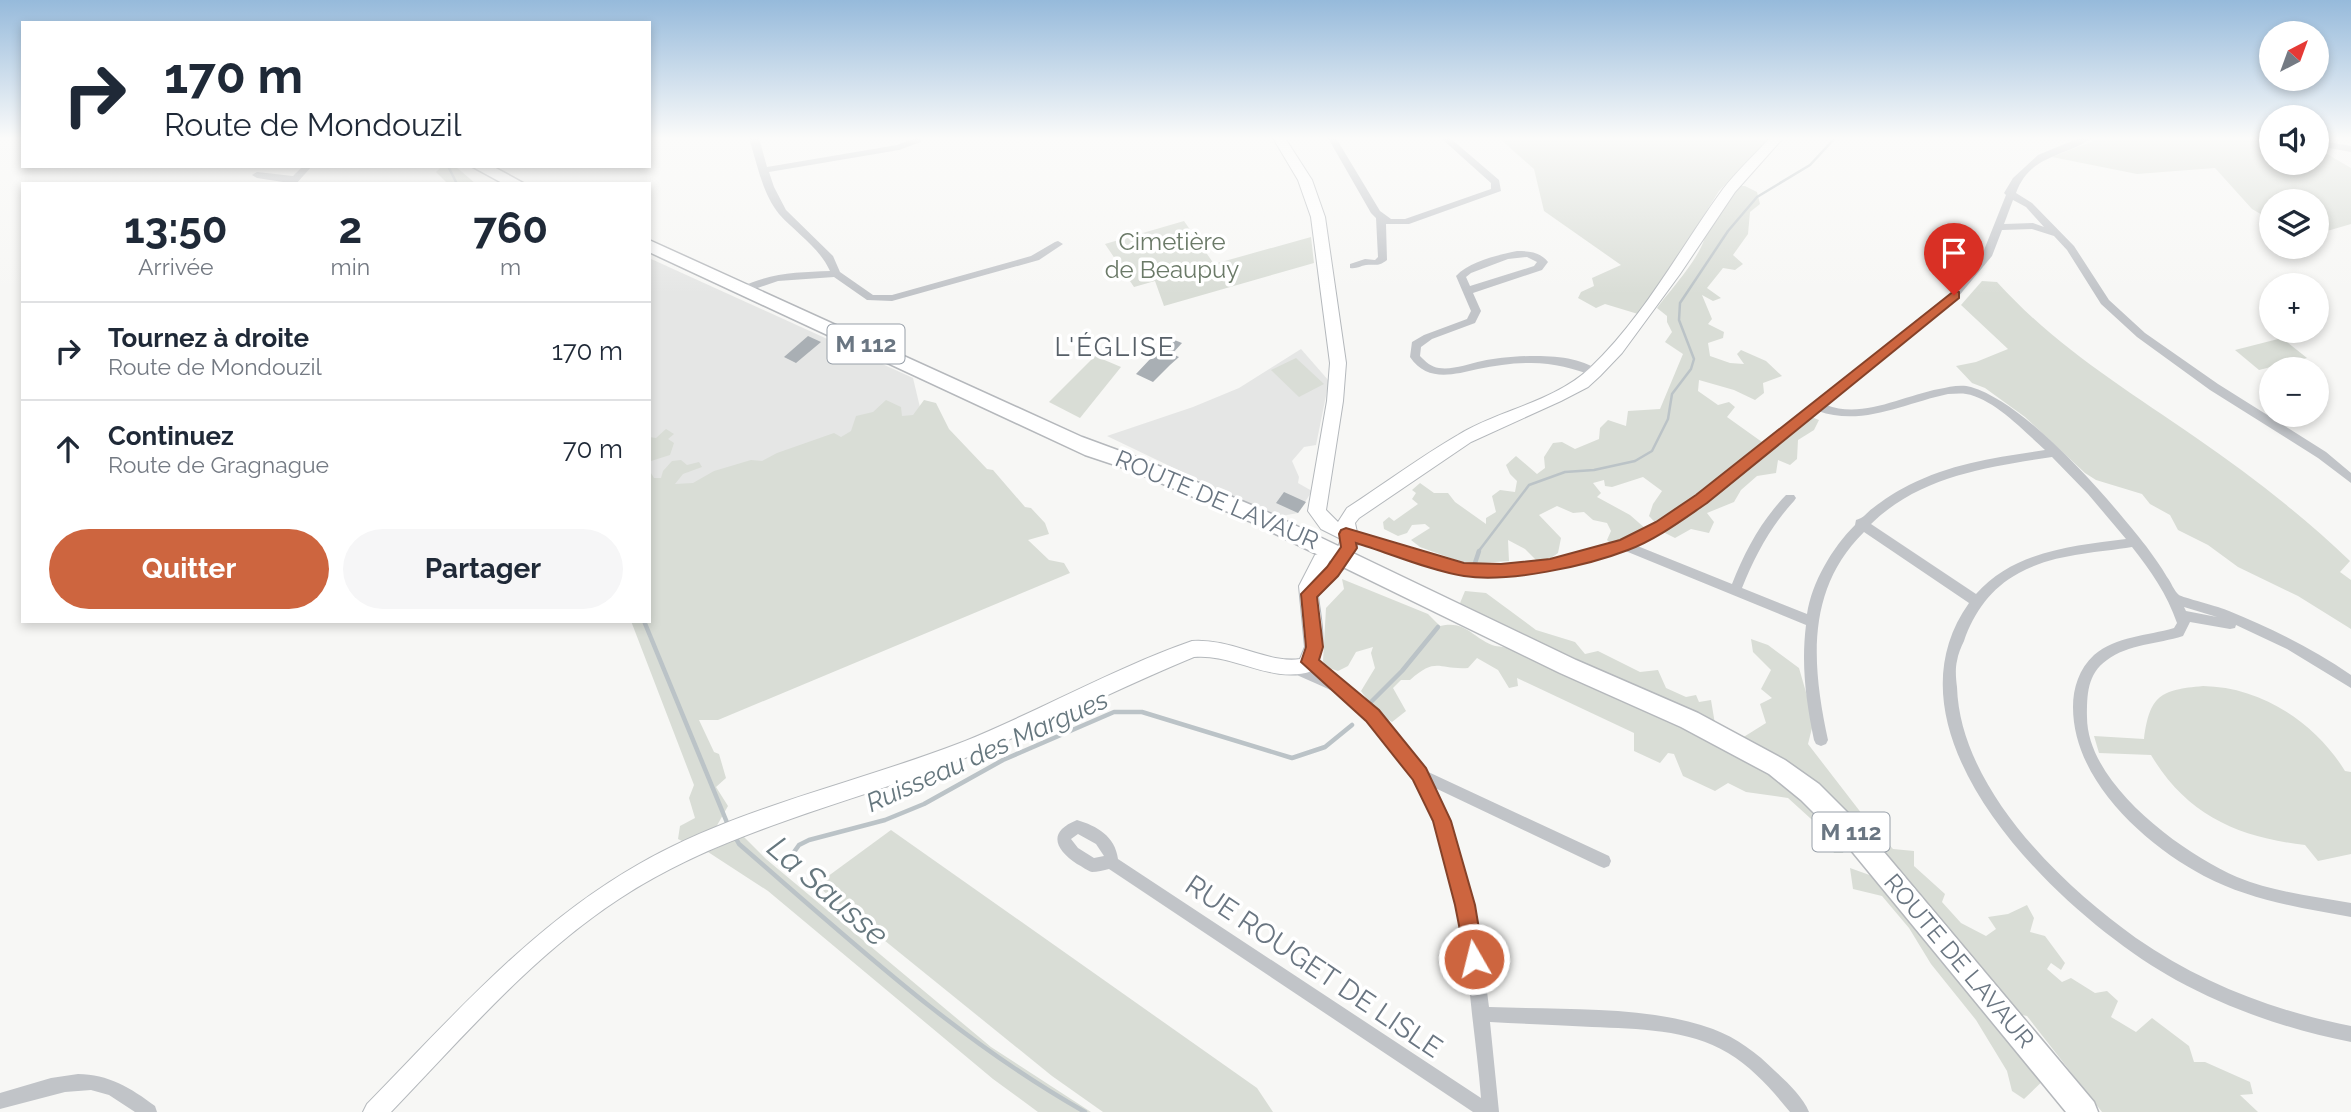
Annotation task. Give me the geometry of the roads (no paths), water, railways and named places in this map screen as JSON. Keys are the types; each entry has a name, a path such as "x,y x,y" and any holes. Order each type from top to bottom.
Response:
{"main road":[{"name":"ROUTE DE LAVAUR","path":"651,246 1081,444 1161,486 1335,553 1721,736 1778,767 1825,804 1879,864 2084,1112"}],"street":[{"path":"771,190 782,211 824,252 836,274 871,298 886,299 1035,258 1058,244"},
{"path":"1309,190 1321,232 1338,363 1335,401 1317,511 1327,524 1335,553"},
{"path":"1354,266 1364,262 1377,262 1383,258 1381,218 1364,190"},
{"path":"1381,218 1406,222 1496,190"},
{"path":"1304,665 1314,647 1309,594 1335,553 1346,522 1353,513 1465,438 1570,390 1595,372 1618,349 1729,190"},
{"path":"1335,553 1464,570 1501,570 1550,565 1624,545 1661,526 1702,499 1954,295 1987,256 2011,190"},
{"path":"2009,193 2029,205 2071,248 2105,302 2141,335 2214,387 2313,449 2351,479"},
{"path":"1998,227 2033,226 2057,234"},
{"path":"1467,291 1538,268 1543,262 1535,254 1522,253 1461,275 1467,291 1476,311 1471,321 1428,337 1416,345 1415,357 1427,368 1443,372 1500,361 1545,360 1570,362 1595,372"},
{"path":"745,289 758,282 791,276 836,274"},
{"path":"1816,406 1833,413 1854,414 1924,396 1958,390 1975,391 2008,411 2054,453 2136,542 2176,600 2183,616 2184,624 2178,632 2119,646 2095,662 2086,674 2078,708 2079,728 2098,772 2124,806 2151,831 2210,871 2231,882 2272,895 2351,910"},
{"path":"1821,740 1810,692 1810,621 1828,573 1860,523 1897,497 1938,477 1973,466 2054,453"},
{"path":"1735,591 1757,538 1769,520 1790,498"},
{"path":"1860,523 1976,601"},
{"path":"2136,542 2062,555 2029,564 1998,580 1976,601 1954,640 1950,656 1950,707 1956,729 1995,808 2028,850 2083,906 2161,963 2225,995 2273,1014 2351,1034"},
{"path":"1624,545 1810,621"},
{"path":"2176,600 2215,611 2267,635 2322,663 2351,682"},
{"path":"2183,616 2227,623 2267,635"},
{"path":"375,1112 481,1000 562,926 629,880 710,841 746,827 995,738 1192,649 1203,647 1231,649 1304,665 1327,685 1347,692 1373,716 1419,774 1442,821 1471,932 1490,1112"},
{"path":"1419,774 1604,861"},
{"name":"RUE ROUGET DE LISLE","path":"1111,862 1490,1112"},
{"path":"1480,1014 1659,1021 1691,1028 1739,1050 1775,1081 1801,1112"},
{"path":"0,1101 65,1084 101,1083 134,1100 149,1112"}],"waterway":[{"name":"Ruisseau des Margues","path":"1478,552 1529,485 1565,472 1594,470 1635,461 1652,451 1668,419 1672,394 1691,369 1694,359 1679,320 1680,303 1728,231 1757,197 1769,190"},
{"name":"Ruisseau des Margues","path":"1475,563 1479,551"},
{"name":"La Sausse","path":"645,623 728,825"},
{"name":"Ruisseau des Margues","path":"1371,702 1402,671 1438,627"},
{"name":"Ruisseau des Margues","path":"794,852 799,845 809,840 885,820 924,804 1003,760 1114,712 1142,712 1292,758 1325,747 1352,725"},
{"name":"La Sausse","path":"734,835 739,844 822,916 949,1021 1038,1084 1085,1112"}],"district":[{"name":"L'ÉGLISE","path":"1115,347"}],"park label":[{"name":"Cimetière de Beaupuy","path":"1172,256"}]}
